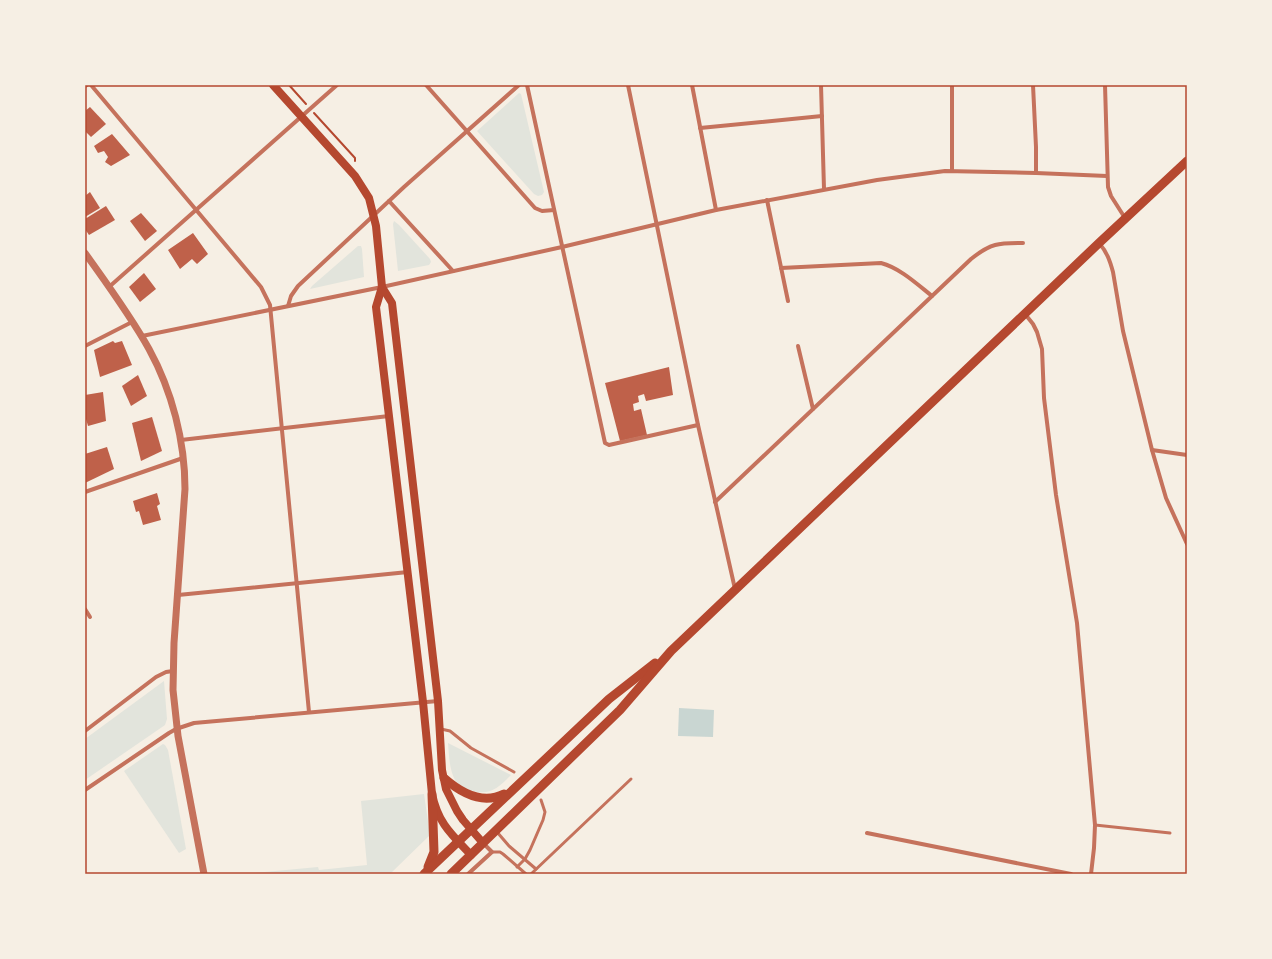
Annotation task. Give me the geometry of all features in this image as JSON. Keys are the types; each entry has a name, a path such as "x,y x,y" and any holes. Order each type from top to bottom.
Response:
{"main road":[{"path":"273,85 355,176 366,193 374,215 378,238 382,287 376,307 423,702 432,794 434,852 432,860 424,874"},
{"path":"451,874 620,710 671,651 1125,218 1187,161"},
{"path":"382,287 392,303 438,701 444,778 446,789 457,811 483,843"},
{"path":"424,874 512,789 609,699 671,651"},
{"path":"444,778 460,791 480,798 494,798 512,789"},
{"path":"432,794 441,821 471,855"}],"street":[{"path":"91,85 261,288 268,299 271,310 309,712"},
{"path":"109,287 337,85"},
{"path":"426,85 536,209 544,212 554,210"},
{"path":"288,306 290,296 298,286 389,201 519,85"},
{"path":"527,85 605,443 609,445 698,425"},
{"path":"628,85 698,425 735,590"},
{"path":"692,85 716,210"},
{"path":"821,85 824,189"},
{"path":"952,85 952,171"},
{"path":"1032,85 1036,173"},
{"path":"1105,85 1107,176 1111,196 1125,218"},
{"path":"700,128 822,116"},
{"path":"142,336 382,287 562,247 716,210 824,189 922,173 952,171 1107,176"},
{"path":"766,200 788,301"},
{"path":"389,201 453,271"},
{"path":"715,502 971,259 988,247 1004,243 1023,243"},
{"path":"1099,243 1105,249 1110,259 1127,352 1166,498 1187,544"},
{"path":"85,252 142,336 156,363 166,385 181,440 186,489 173,671 176,729 204,874"},
{"path":"781,268 881,263 890,265 898,270 932,296"},
{"path":"1025,314 1037,332 1042,349 1044,398 1060,530 1077,623 1095,825 1091,874"},
{"path":"85,346 132,322"},
{"path":"798,346 813,409"},
{"path":"181,440 389,416"},
{"path":"1152,450 1187,455"},
{"path":"85,492 183,458"},
{"path":"178,595 408,572"},
{"path":"85,609 90,618"},
{"path":"85,731 156,677 166,672 173,671"},
{"path":"85,790 176,729 204,722 438,701"},
{"path":"867,833 1071,874"},
{"path":"468,874 492,852 483,843"},
{"path":"471,855 479,863"}],"lane":[{"path":"440,729 450,731 471,748 514,772"},
{"path":"531,874 630,779"},
{"path":"518,867 530,850 543,820 545,812 541,800"},
{"path":"1095,825 1170,833"},
{"path":"496,831 536,869"},
{"path":"492,852 500,852 526,874"}],"path":[{"path":"290,85 355,158 355,176"}],"shaded area":[{"path":"519,93 521,94 544,192 542,195 538,196 534,194 477,131"},
{"path":"394,221 430,259 431,262 429,265 398,271 393,224"},
{"path":"358,246 361,246 362,249 364,277 310,289 312,286"},
{"path":"164,681 167,719 165,725 85,780 85,739"},
{"path":"679,708 714,710 713,737 678,736"},
{"path":"448,743 511,775 501,785 491,791 480,792 460,786 453,776"},
{"path":"163,744 168,750 186,849 179,853 124,771"},
{"path":"424,794 430,835 390,874 244,874 318,867 319,870 367,865 361,801"}],"building":[{"path":"90,107 106,124 91,137 85,131 85,111"},
{"path":"112,134 130,155 111,166 105,162 108,157 104,151 98,153 94,146"},
{"path":"90,192 100,208 85,217 85,196"},
{"path":"106,206 115,220 89,235 85,229 85,219"},
{"path":"141,213 157,231 145,241 130,221"},
{"path":"193,233 208,254 197,264 192,259 180,269 168,250"},
{"path":"144,273 156,289 140,302 129,287"},
{"path":"113,341 115,343 122,341 132,365 100,377 94,350"},
{"path":"669,367 673,395 646,401 644,394 638,396 639,402 633,404 634,411 641,409 647,435 620,441 605,383"},
{"path":"138,375 147,396 131,406 122,386"},
{"path":"103,392 106,421 88,426 86,419 85,420 85,395"},
{"path":"152,417 162,451 141,461 132,423"},
{"path":"107,447 114,469 85,483 85,454"},
{"path":"157,493 160,504 157,506 161,520 143,525 139,511 136,512 133,501"}]}
